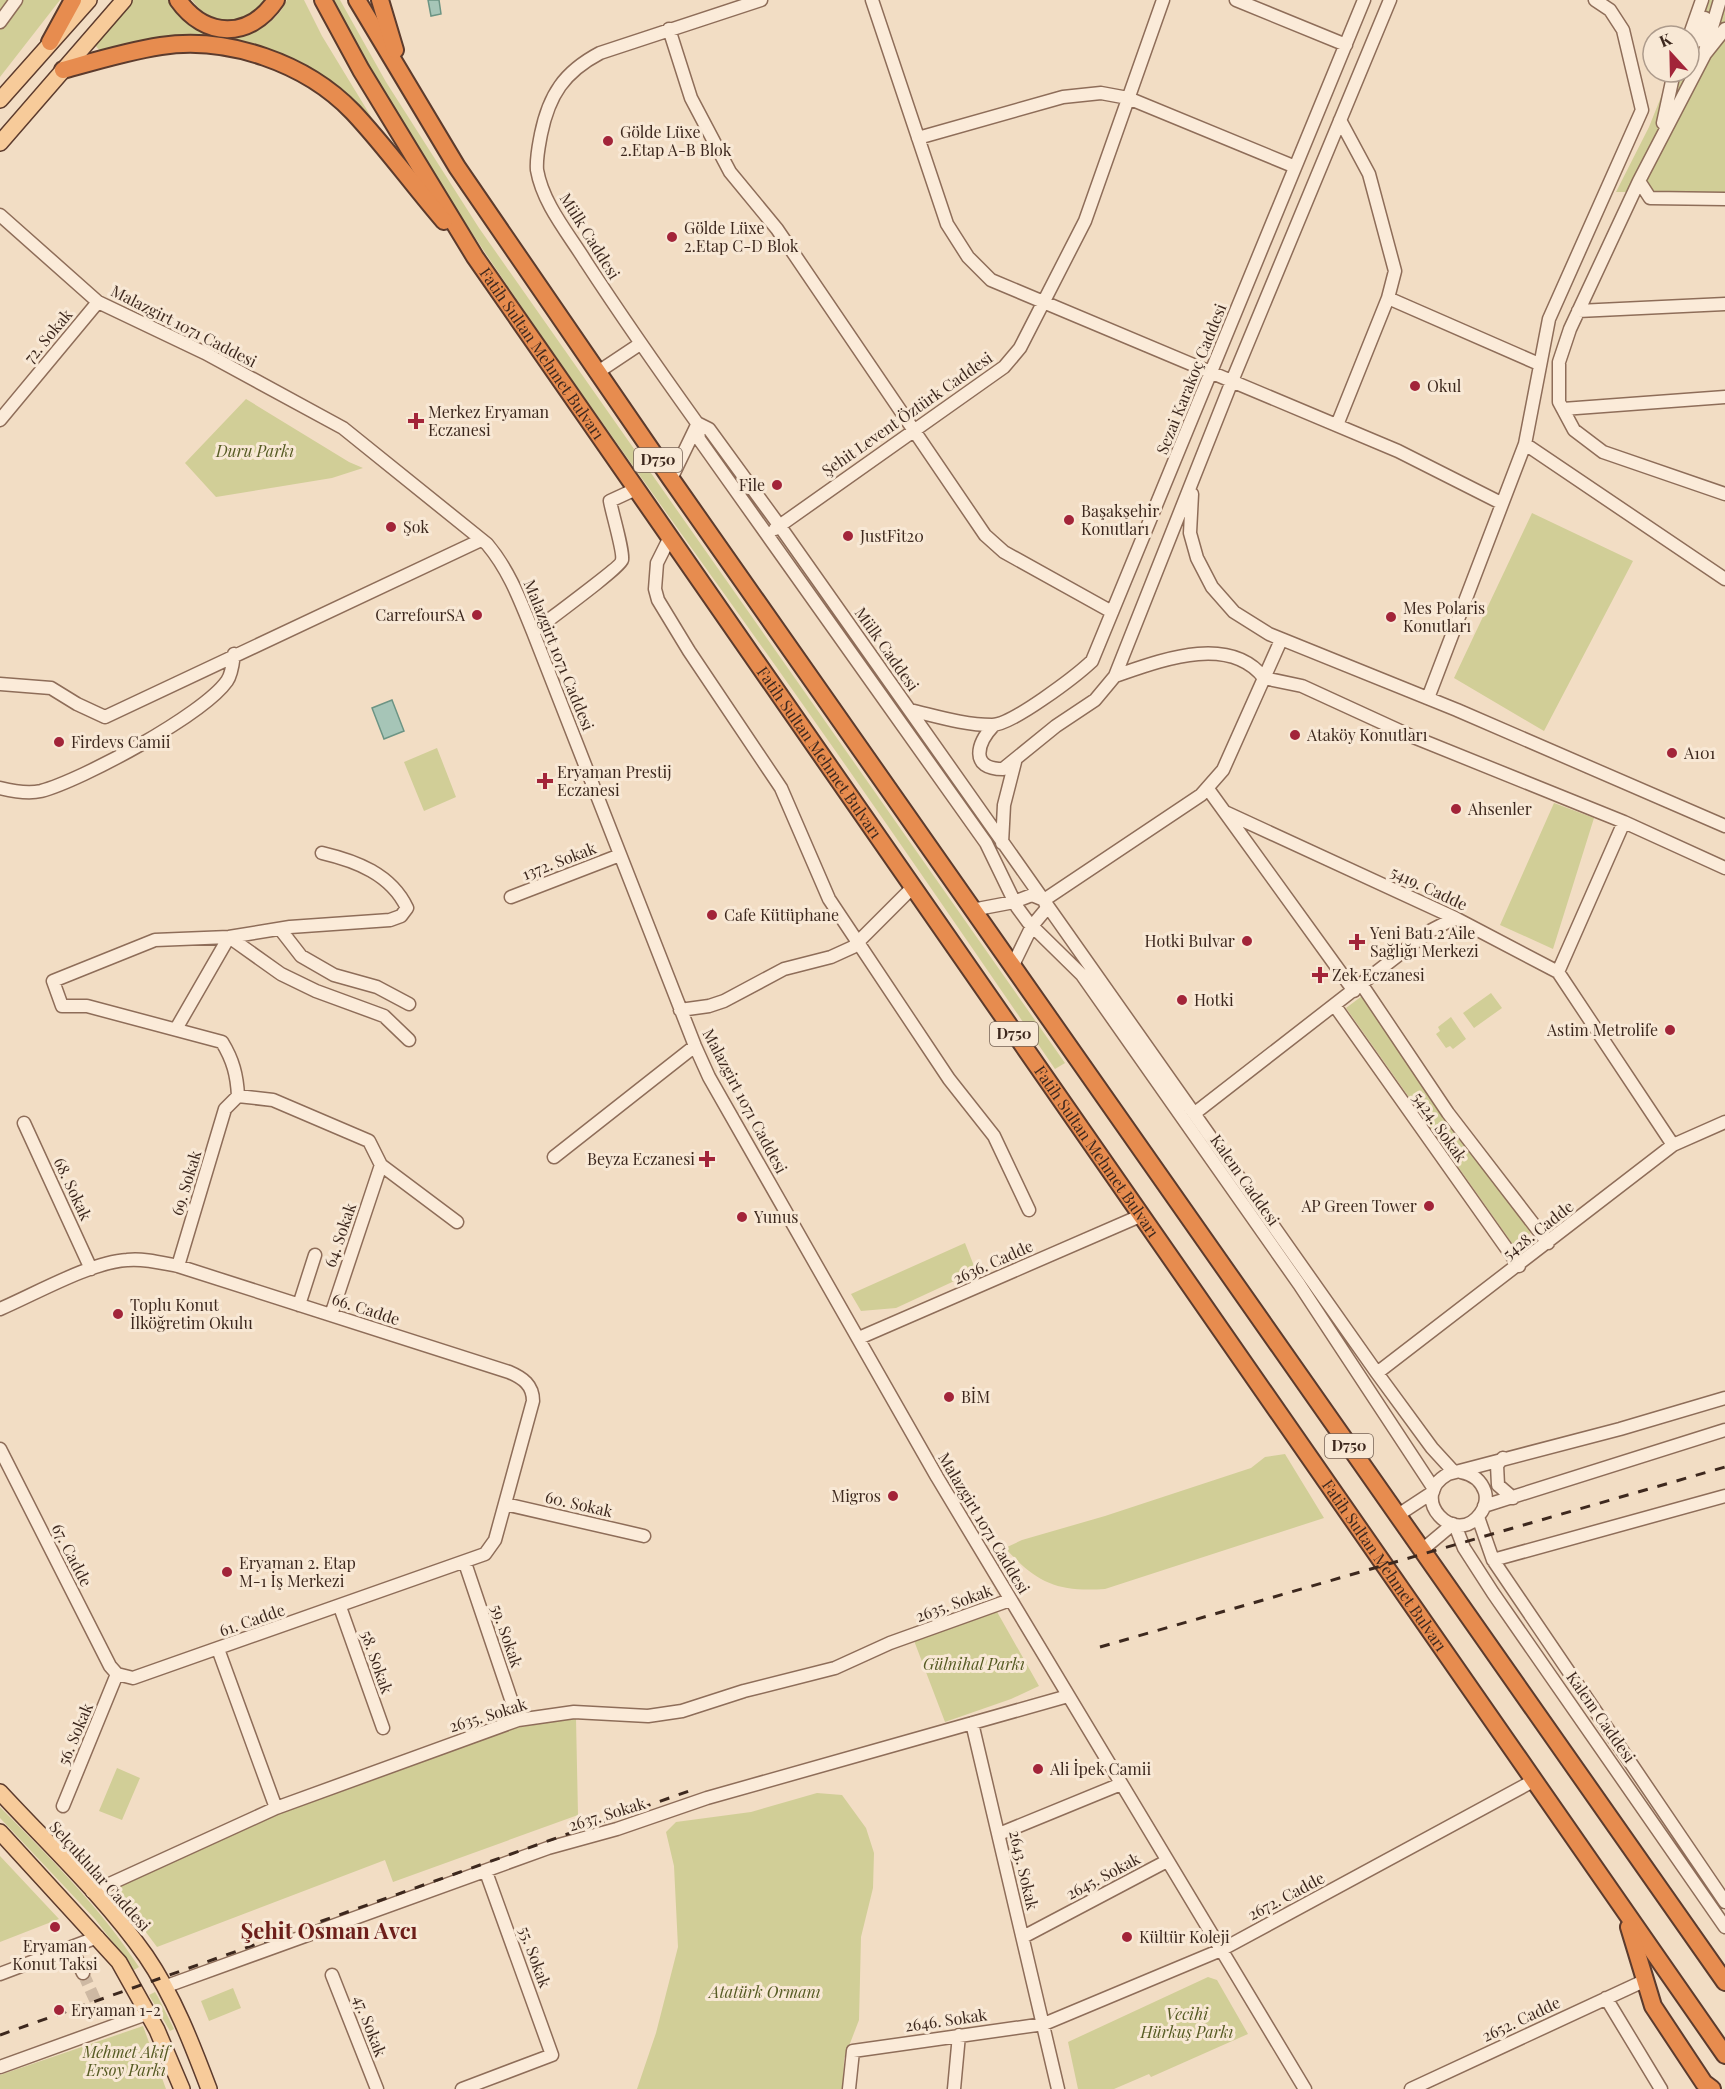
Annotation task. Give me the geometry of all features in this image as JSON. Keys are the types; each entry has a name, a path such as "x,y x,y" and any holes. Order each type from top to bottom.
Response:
{"highway":[{"path":"50,42 73,0"},
{"path":"178,0 199,22 228,30 257,20 276,0"},
{"name":"Fatih Sultan Mehmet Bulvarı","path":"323,0 362,70 475,257 1725,2055"},
{"name":"D750","path":"357,0 458,167 671,479 1725,1982"},
{"path":"380,0 389,36 415,98"},
{"path":"63,70 122,54 163,46 193,44 252,54 304,74 351,111 475,257"},
{"path":"1625,1911 1653,2006 1704,2083 1712,2089"}],"main road":[{"path":"0,100 89,0"},
{"path":"0,142 124,0"},
{"name":"Selçuklular Caddesi","path":"0,1792 127,1930 164,1987 193,2046 208,2089"},
{"path":"0,1832 119,1962 149,2013 182,2089"}],"street":[{"path":"0,22 16,0"},
{"name":"Mülk Caddesi","path":"761,0 600,53 583,62 568,75 547,105 538,151 537,169 547,201 640,344 697,423 709,429 779,525 1044,900"},
{"path":"872,0 946,224 968,257 991,280 1398,451 1501,503"},
{"name":"Şehit Levent Öztürk Caddesi","path":"767,534 1004,368 1020,348 1046,303 1085,221 1163,0"},
{"path":"1236,0 1346,45"},
{"name":"Sezai Karakoç Caddesi","path":"910,710 963,722 994,725 1011,720 1082,671 1092,661 1212,373 1293,166 1364,0"},
{"path":"994,725 981,738 978,750 981,759 993,769 1004,769 1015,762 1031,746 1095,700 1115,675 1232,381 1390,0"},
{"path":"1428,698 1487,549 1501,503 1525,444 1532,417 1544,336 1556,301 1642,110 1623,30 1610,10 1595,0"},
{"path":"1694,24 1702,0"},
{"path":"1701,33 1711,0"},
{"path":"1720,0 1705,54 1639,181 1578,311 1560,362 1559,402 1574,430 1603,452 1725,494"},
{"path":"669,29 691,98 730,172 777,229 985,535 995,545 1112,612"},
{"path":"1705,54 1725,30"},
{"path":"1656,148 1672,84"},
{"path":"918,138 1063,97 1101,93 1128,98 1293,166"},
{"path":"1337,425 1388,297 1395,271 1394,260 1369,174 1340,120"},
{"path":"1639,181 1650,198 1725,199"},
{"name":"Malazgirt 1071 Caddesi","path":"0,215 98,302 206,354 344,428 482,540 509,574 680,1010 709,1077 1010,1600 1305,2089"},
{"path":"1388,297 1539,364"},
{"name":"72. Sokak","path":"0,420 98,302"},
{"path":"1578,311 1725,304"},
{"path":"598,372 640,344"},
{"path":"1563,409 1725,397"},
{"path":"671,479 697,423"},
{"name":"Mülk Caddesi","path":"697,423 699,439 986,843 1014,902"},
{"path":"1525,444 1725,579"},
{"path":"1195,474 1189,509 1190,533 1197,558 1212,587 1234,612 1281,640 1428,698 1725,826"},
{"path":"533,632 561,612 593,584 619,567 622,559 621,544 615,529 610,501 636,489"},
{"path":"670,537 657,563 655,589 658,600 689,651 781,788 829,899 949,1079 994,1136 1029,1210"},
{"path":"0,684 51,688 76,704 105,717 234,654 482,540"},
{"path":"1044,900 1208,789 1223,770 1281,640"},
{"path":"0,788 42,791 87,772 161,733 190,714 227,681 234,654"},
{"path":"1115,675 1187,655 1217,655 1245,661 1264,678 1302,686 1411,736 1624,822 1725,868"},
{"path":"1002,843 1004,805 1015,762"},
{"path":"1208,789 1358,988 1461,1131 1548,1243"},
{"name":"5419. Cadde","path":"1225,812 1455,918 1558,972 1673,1145"},
{"path":"1558,972 1624,822"},
{"path":"322,853 344,858 391,883 407,908 401,916 390,920 280,929 229,937 156,940 53,981 62,1006 87,1006 222,1042 232,1059 238,1078 238,1096 273,1100 369,1140 381,1165 457,1222"},
{"name":"1372. Sokak","path":"511,897 620,855"},
{"path":"680,1010 709,1006 724,1001 763,978 784,969 831,957 858,942 913,887"},
{"path":"972,910 1014,902 1032,895 1044,900 1047,908 1032,926 1012,966"},
{"name":"Kalem Caddesi","path":"1044,900 1377,1373 1432,1448 1457,1472"},
{"name":"Kalem Caddesi","path":"1014,902 1032,926 1082,975 1299,1284 1433,1491"},
{"path":"1195,1113 1428,932 1455,918"},
{"path":"280,929 301,956 334,975 377,987 409,1004"},
{"path":"176,1029 229,937"},
{"path":"229,937 281,974 326,995 384,1016 409,1040"},
{"name":"5424. Sokak","path":"1335,1005 1519,1266"},
{"path":"554,1157 695,1046"},
{"name":"69. Sokak","path":"178,1266 225,1109 238,1096"},
{"name":"5428. Cadde","path":"1377,1373 1519,1266 1673,1145 1725,1122"},
{"name":"68. Sokak","path":"24,1123 91,1269"},
{"name":"64. Sokak","path":"331,1315 381,1165"},
{"name":"2636. Cadde","path":"859,1338 1140,1216"},
{"path":"299,1305 315,1255"},
{"name":"66. Cadde","path":"0,1309 91,1269 125,1260 178,1266 509,1372 525,1381 533,1394 533,1401 491,1548 482,1557 465,1563"},
{"path":"1725,1398 1620,1429 1503,1458 1457,1472 1439,1480 1433,1491 1432,1500 1437,1514 1454,1525 1465,1525 1481,1512 1513,1497 1725,1430"},
{"name":"67. Cadde","path":"0,1449 3,1462 105,1656 117,1674"},
{"path":"1503,1458 1497,1465 1498,1485 1503,1492 1513,1497"},
{"path":"1457,1472 1476,1478 1481,1484 1484,1491 1481,1512"},
{"path":"1398,1515 1433,1491"},
{"path":"1493,1560 1725,1496"},
{"name":"60. Sokak","path":"505,1504 644,1536"},
{"name":"Kalem Caddesi","path":"1481,1512 1493,1560 1725,1902"},
{"path":"1422,1550 1454,1525"},
{"name":"Kalem Caddesi","path":"1454,1525 1464,1548 1493,1593 1725,1927"},
{"name":"61. Cadde","path":"117,1674 130,1678 142,1676 465,1563"},
{"name":"59. Sokak","path":"465,1563 518,1720"},
{"name":"2635. Sokak","path":"92,1892 276,1808 518,1720 574,1712 648,1716 682,1711 744,1691 835,1668 890,1643 1010,1600"},
{"name":"58. Sokak","path":"340,1607 383,1728"},
{"path":"218,1650 276,1808"},
{"name":"56. Sokak","path":"63,1806 117,1674"},
{"name":"2637. Sokak","path":"164,1987 548,1848 617,1829 707,1798 1068,1696"},
{"name":"2643. Sokak","path":"972,1723 1058,2089"},
{"name":"2672. Cadde","path":"1044,2024 1221,1950 1535,1780"},
{"path":"999,1834 1121,1784"},
{"name":"2645. Sokak","path":"1023,1936 1167,1861"},
{"name":"55. Sokak","path":"462,2089 552,2055 486,1872"},
{"path":"0,1974 98,1937"},
{"path":"71,1947 83,1973"},
{"name":"47. Sokak","path":"332,1975 377,2089"},
{"name":"2652. Cadde","path":"1411,2089 1646,1980"},
{"path":"1606,1998 1660,2089"},
{"path":"0,2067 107,2025 149,2013"},
{"name":"2646. Sokak","path":"849,2089 853,2051 1044,2024"},
{"path":"954,2089 959,2035"}],"green space":[{"path":"0,0 60,0 0,77"},
{"path":"133,0 171,0 194,27 204,33 228,37 252,33 263,27 281,11 287,0 304,0 322,36 384,138 284,58 129,46 127,44 101,52 94,44"},
{"path":"192,0 266,0 249,15 229,20 209,15"},
{"path":"330,0 340,0 386,82 479,228 1065,1063 1055,1069 841,758 561,363 464,221 373,75"},
{"path":"1699,0 1725,0 1725,192 1616,192 1649,127 1666,84 1701,84 1701,24 1692,24"},
{"name":"Duru Parkı","path":"246,399 349,462 363,468 332,478 216,497 185,463"},
{"path":"1532,513 1633,561 1544,731 1454,678"},
{"path":"437,748 456,797 424,811 404,762"},
{"path":"1554,803 1594,818 1553,949 1500,925"},
{"path":"1491,993 1502,1008 1474,1028 1463,1013"},
{"path":"1362,996 1532,1232 1514,1246 1346,1008"},
{"path":"1451,1017 1466,1039 1453,1049 1450,1046 1446,1048 1436,1034 1440,1031 1438,1027"},
{"path":"965,1243 976,1271 896,1308 861,1311 851,1294"},
{"path":"1285,1454 1324,1518 1105,1589 1074,1589 1049,1583 1027,1570 1005,1548 1022,1540 1105,1516 1251,1468 1265,1457"},
{"name":"Gülnihal Parkı","path":"996,1610 1039,1686 1011,1699 945,1722 913,1638"},
{"path":"576,1718 578,1815 393,1882 385,1860 157,1947 113,1888 272,1815 504,1730"},
{"path":"117,1768 140,1778 122,1820 99,1811"},
{"name":"Atatürk Ormanı","path":"817,1793 842,1795 866,1828 874,1853 873,1888 861,1937 859,2020 844,2059 843,2089 637,2089 656,2033 678,1947 674,1866 666,1832 676,1822 751,1812"},
{"path":"0,1807 91,1903 139,1967 134,1970 95,1919 0,1818"},
{"path":"0,1856 59,1919 0,1942"},
{"name":"Vecihi Hürkuş Parkı","path":"1208,1977 1217,1980 1248,2034 1151,2077 1149,2074 1114,2089 1078,2089 1068,2042"},
{"path":"233,1988 241,2008 209,2021 201,2001"},
{"path":"155,1992 174,2029 170,2031 149,1995"},
{"name":"Mehmet Akif Ersoy Parkı","path":"143,2026 166,2089 0,2089 0,2075"}],"shaded area":[{"path":"428,0 439,0 441,14 431,16"},
{"path":"392,700 404,731 384,739 372,708"}],"tunnel":[{"path":"83,1973 105,2022"}],"railway":[{"path":"1100,1647 1725,1467"},
{"path":"0,2035 689,1791"}],"place":[{"name":"Gölde Lüxe 2.Etap A-B Blok","path":"608,141"},
{"name":"Gölde Lüxe 2.Etap C-D Blok","path":"672,237"},
{"name":"Okul","path":"1415,386"},
{"name":"Merkez Eryaman Eczanesi","path":"416,421"},
{"name":"File","path":"777,485"},
{"name":"Başakşehir Konutları","path":"1069,520"},
{"name":"Şok","path":"391,527"},
{"name":"JustFit20","path":"848,536"},
{"name":"CarrefourSA","path":"477,615"},
{"name":"Mes Polaris Konutları","path":"1391,617"},
{"name":"Ataköy Konutları","path":"1295,735"},
{"name":"Firdevs Camii","path":"59,742"},
{"name":"A101","path":"1672,753"},
{"name":"Eryaman Prestij Eczanesi","path":"545,781"},
{"name":"Ahsenler","path":"1456,809"},
{"name":"Cafe Kütüphane","path":"712,915"},
{"name":"Hotki Bulvar","path":"1247,941"},
{"name":"Yeni Batı 2 Aile Sağlığı Merkezi","path":"1357,942"},
{"name":"Zek Eczanesi","path":"1320,975"},
{"name":"Hotki","path":"1182,1000"},
{"name":"Astim Metrolife","path":"1670,1030"},
{"name":"Beyza Eczanesi","path":"707,1159"},
{"name":"AP Green Tower","path":"1429,1206"},
{"name":"Yunus","path":"742,1217"},
{"name":"Toplu Konut İlköğretim Okulu","path":"118,1314"},
{"name":"BİM","path":"949,1397"},
{"name":"Migros","path":"893,1496"},
{"name":"Eryaman 2. Etap M-1 İş Merkezi","path":"227,1572"},
{"name":"Ali İpek Camii","path":"1038,1769"},
{"name":"Eryaman Konut Taksi","path":"55,1927"},
{"name":"Kültür Koleji","path":"1127,1937"},
{"name":"Eryaman 1-2","path":"59,2010"}],"district":[{"name":"Şehit Osman Avcı","path":"329,1931"}]}
